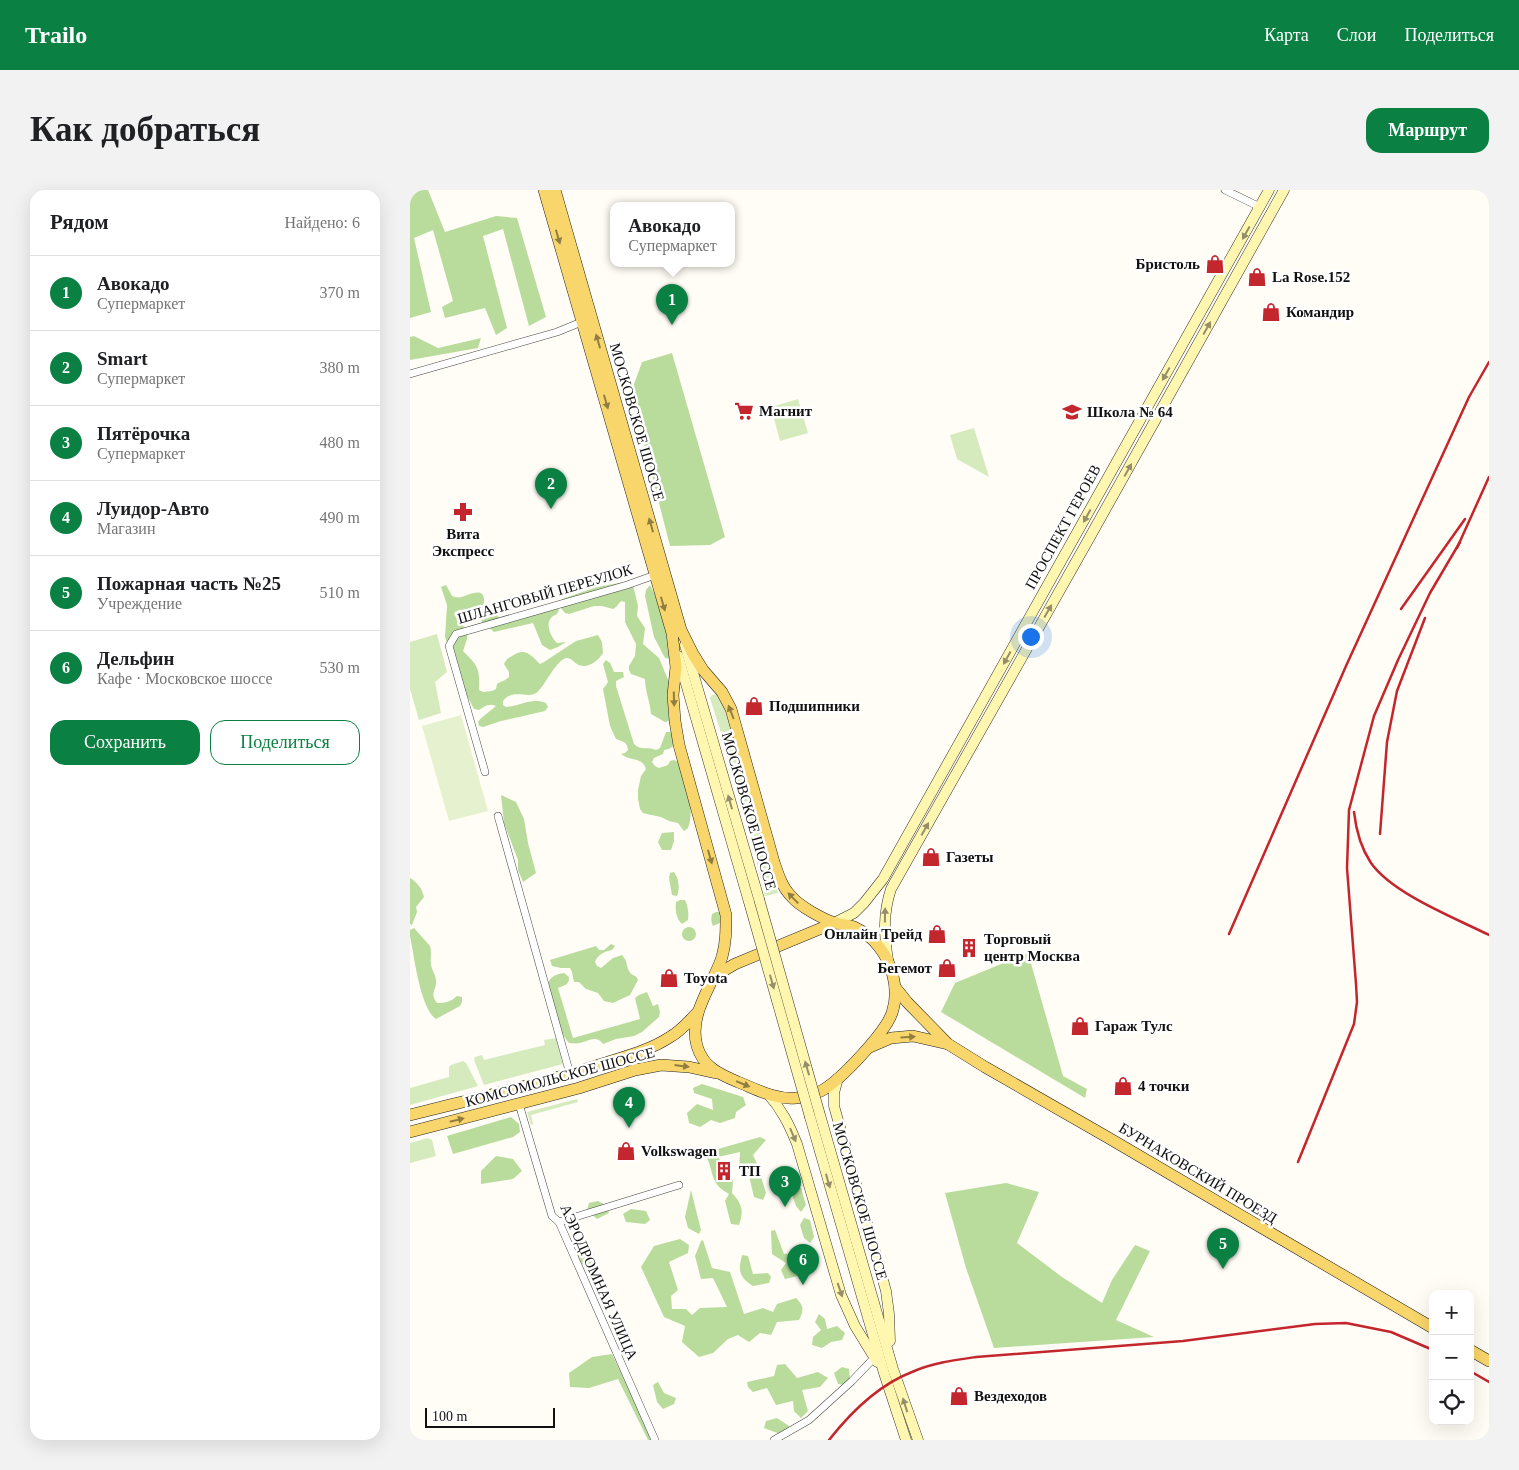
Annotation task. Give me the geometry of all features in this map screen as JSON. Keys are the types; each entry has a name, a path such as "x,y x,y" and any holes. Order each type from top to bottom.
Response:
{"main road":[{"name":"МОСКОВСКОЕ ШОССЕ","path":"544,190 587,320 754,900 906,1440"},
{"name":"МОСКОВСКОЕ ШОССЕ","path":"555,190 587,320 655,575 676,632"},
{"name":"ПРОСПЕКТ ГЕРОЕВ","path":"834,923 854,913 883,879 1269,190"},
{"name":"ПРОСПЕКТ ГЕРОЕВ","path":"888,961 885,937 886,905 890,889 1284,190"},
{"path":"676,632 703,670 722,692 731,709 774,862 781,881 790,896 802,906 834,923 853,927 865,933 877,943 888,961 895,986 907,1002 948,1044"},
{"path":"676,632 676,667 673,695 679,745 726,915 727,938 722,957 698,1012 696,1029 697,1046 704,1061 718,1074"},
{"path":"712,982 723,971 735,964 834,923"},
{"name":"КОМСОМОЛЬСКОЕ ШОССЕ","path":"410,1132 579,1088 635,1070 660,1065 689,1067 718,1074 782,1098 809,1096 822,1090 838,1078 869,1047 886,1025 891,1014 895,986"},
{"name":"КОМСОМОЛЬСКОЕ ШОССЕ","path":"410,1115 570,1074 656,1045 679,1031 698,1012"},
{"path":"869,1047 891,1038 913,1036 948,1044"},
{"name":"БУРНАКОВСКИЙ ПРОЕЗД","path":"948,1044 1429,1326"},
{"path":"838,1078 834,1092 834,1106 886,1291 889,1314 888,1371"},
{"path":"768,1094 780,1107 797,1144 841,1295 855,1326 874,1358 888,1371"},
{"path":"1474,1352 1489,1361"},
{"name":"МОСКОВСКОЕ ШОССЕ","path":"888,1371 918,1440"}],"street":[{"path":"1225,190 1260,207"},
{"path":"410,374 557,332 587,320"},
{"name":"ШЛАНГОВЫЙ ПЕРЕУЛОК","path":"485,772 449,646 456,634 628,585 655,575"},
{"path":"498,816 570,1074"},
{"name":"АЭРОДРОМНАЯ УЛИЦА","path":"519,1104 552,1216 559,1222 655,1440"},
{"path":"559,1222 679,1185"},
{"path":"774,1440 810,1420 874,1358"}],"green space":[{"path":"410,190 428,190 445,232 496,216 517,218 546,317 529,326 503,229 483,236 507,328 496,335 485,308 445,318 442,307 453,301 433,230 414,238 431,312 410,318"},
{"path":"414,336 438,348 481,338 478,348 410,360 410,337"},
{"path":"672,353 725,537 710,545 670,546 632,390 642,362"},
{"path":"798,399 808,433 780,441 771,407"},
{"path":"974,428 989,477 957,459 950,435"},
{"path":"630,581 633,585 638,606 637,616 645,628 643,644 659,658 669,682 669,721 665,722 651,714 645,679 631,674 629,670 629,666 635,656 636,644 625,622 625,602 621,601 613,609 594,606 569,614 565,613 560,607 562,599 597,587"},
{"path":"446,585 452,596 455,597 478,592 482,593 484,601 482,609 485,612 497,614 503,620 556,607 559,610 550,620 550,632 557,643 566,642 550,650 542,645 533,623 494,632 468,609 455,612 457,621 468,630 463,651 477,668 479,690 483,692 496,689 497,684 509,677 509,672 504,664 508,658 517,653 528,653 540,664 576,641 598,635 602,642 603,653 595,662 585,666 581,666 567,658 559,663 536,693 532,695 515,694 503,701 503,705 506,707 531,701 541,701 546,703 548,707 545,711 483,727 479,726 478,722 496,706 489,705 479,710 474,709 466,694 445,637 447,605 441,587"},
{"path":"650,585 664,613 670,659 665,658 654,637 645,596 646,590"},
{"path":"437,634 447,672 435,682 441,713 419,720 410,689 410,642"},
{"path":"606,660 610,663 614,672 623,672 624,677 616,681 616,686 634,744 639,747 656,750 660,748 666,732 671,732 673,736 673,746 664,750 663,754 654,758 652,762 659,768 668,765 670,761 679,762 691,812 688,828 684,831 678,823 643,813 640,809 638,790 641,776 646,769 639,761 621,754 628,750 627,745 616,739 610,726 603,689 608,682 603,664"},
{"path":"718,694 731,723 778,893 765,896 735,777 710,698 712,695"},
{"path":"461,715 488,811 449,821 422,726"},
{"path":"501,795 516,802 524,819 536,873 523,882 518,870 518,860 504,823"},
{"path":"674,832 671,850 662,850 658,842 662,833"},
{"path":"674,872 678,884 677,896 672,895 669,878 670,873"},
{"path":"410,878 419,886 424,897 416,907 417,912 412,925 410,924"},
{"path":"685,900 688,912 688,920 682,924 678,919 676,911 676,902"},
{"path":"722,912 722,922 713,926 712,914"},
{"path":"689,927 694,929 696,934 694,939 689,941 684,939 682,934 684,929"},
{"path":"414,928 430,946 431,965 436,980 433,994 437,1003 448,1002 457,996 462,997 460,1006 436,1019 430,1013 418,980 410,936 410,930"},
{"path":"611,944 615,946 612,950 598,957 595,962 597,966 601,968 613,958 622,955 630,973 636,976 638,980 630,995 613,1003 604,1001 598,993 586,989 579,982 574,982 570,968 552,966 550,960 596,946 599,950 604,950"},
{"path":"1028,953 1063,1076 1087,1089 1085,1098 941,1012 955,983"},
{"path":"564,973 569,977 568,982 558,988 573,1038 640,1019 635,998 647,992 653,1006 658,1004 659,1017 642,1032 634,1036 616,1039 603,1044 598,1039 569,1043 558,1022 548,983 554,976"},
{"path":"556,1038 563,1064 484,1085 474,1060 475,1057 482,1055 484,1060 545,1045 544,1040"},
{"path":"463,1061 466,1063 478,1086 410,1105 410,1088 449,1077 449,1067"},
{"path":"702,1084 743,1097 746,1105 736,1112 735,1118 720,1123 711,1120 700,1127 689,1123 687,1113 697,1104 713,1110 712,1099 694,1093 693,1088"},
{"path":"577,1099 578,1102 531,1115 533,1124 531,1125 527,1112"},
{"path":"511,1117 519,1124 520,1132 513,1137 453,1154 447,1136"},
{"path":"760,1137 766,1140 753,1155 766,1193 763,1200 754,1197 749,1176 739,1171 740,1152 718,1157 733,1181 732,1193 741,1208 739,1225 731,1224 725,1201 729,1194 716,1183 704,1153"},
{"path":"428,1138 432,1140 436,1156 410,1163 410,1143"},
{"path":"496,1156 513,1159 522,1171 513,1179 481,1184 481,1171"},
{"path":"1006,1183 1039,1192 1017,1243 1062,1277 1102,1303 1112,1280 1135,1245 1150,1251 1116,1320 1154,1337 994,1348 966,1268 945,1193"},
{"path":"794,1184 801,1188 806,1205 801,1212 796,1206 791,1192"},
{"path":"691,1190 701,1230 699,1234 688,1228 685,1217"},
{"path":"598,1201 607,1206 609,1213 597,1219 587,1210 589,1203"},
{"path":"631,1209 646,1211 650,1220 645,1224 626,1222 623,1214"},
{"path":"804,1218 810,1220 814,1237 810,1243 804,1238 800,1225"},
{"path":"775,1230 784,1254 793,1253 795,1262 805,1264 806,1274 785,1279 781,1270 786,1263 772,1254 771,1231"},
{"path":"680,1239 689,1245 688,1253 669,1262 678,1290 671,1296 672,1309 686,1309 692,1315 700,1308 727,1307 713,1278 701,1279 695,1256 703,1240 712,1268 730,1272 744,1314 763,1308 773,1312 777,1304 796,1298 801,1303 802,1308 799,1320 777,1322 771,1335 760,1333 749,1342 738,1335 728,1339 713,1353 699,1357 682,1342 685,1326 664,1317 641,1267 654,1246"},
{"path":"590,1249 595,1257 590,1264 583,1265 577,1257 579,1250"},
{"path":"742,1255 748,1256 753,1274 768,1273 771,1277 769,1283 753,1286 745,1280 740,1269"},
{"path":"819,1314 825,1319 827,1329 837,1326 845,1333 842,1340 831,1342 822,1348 812,1345 813,1337 821,1330 815,1322"},
{"path":"612,1354 653,1440 648,1440 618,1379 589,1388 570,1387 569,1373 592,1357"},
{"path":"785,1364 797,1378 818,1372 828,1378 820,1387 802,1390 808,1411 801,1418 794,1411 793,1401 776,1405 767,1388 753,1392 748,1387 747,1382 774,1376 777,1365"},
{"path":"842,1367 849,1369 850,1379 846,1385 838,1384 834,1373"},
{"path":"658,1382 664,1393 676,1398 674,1404 663,1409 657,1402 653,1385"},
{"path":"777,1418 789,1426 789,1429 780,1434 764,1428 766,1421"}],"railway":[{"path":"1229,934 1346,666 1469,397 1489,362"},
{"path":"1457,548 1489,477"},
{"path":"1401,609 1465,519"},
{"path":"1298,1162 1354,1024 1357,1002 1347,868 1349,810 1374,716 1430,593 1460,542"},
{"path":"1380,834 1387,742 1397,691 1425,618"},
{"path":"1354,812 1364,851 1371,863 1381,874 1409,895 1489,935"},
{"path":"829,1440 846,1419 866,1400 888,1384 927,1366 968,1358 1183,1341 1315,1324 1346,1323 1391,1332 1429,1348"},
{"path":"1474,1373 1489,1382"}],"place":[{"name":"Бристоль","path":"1215,264"},
{"name":"La Rose.152","path":"1257,277"},
{"name":"Командир","path":"1271,312"},
{"name":"Авокадо","path":"672,325"},
{"name":"Магнит","path":"744,411"},
{"name":"Школа № 64","path":"1072,412"},
{"name":"Smart","path":"551,509"},
{"name":"Вита Экспресс","path":"463,512"},
{"name":"Подшипники","path":"754,706"},
{"name":"Газеты","path":"931,857"},
{"name":"Онлайн Трейд","path":"937,934"},
{"name":"Торговый центр Москва","path":"969,948"},
{"name":"Бегемот","path":"947,968"},
{"name":"Toyota","path":"669,978"},
{"name":"Гараж Тулс","path":"1080,1026"},
{"name":"4 точки","path":"1123,1086"},
{"name":"Луидор-Авто","path":"629,1128"},
{"name":"Volkswagen","path":"626,1151"},
{"name":"ТП","path":"724,1171"},
{"name":"Пятёрочка","path":"785,1207"},
{"name":"Пожарная часть №25","path":"1223,1269"},
{"name":"Дельфин","path":"803,1285"},
{"name":"Вездеходов","path":"959,1396"}]}
